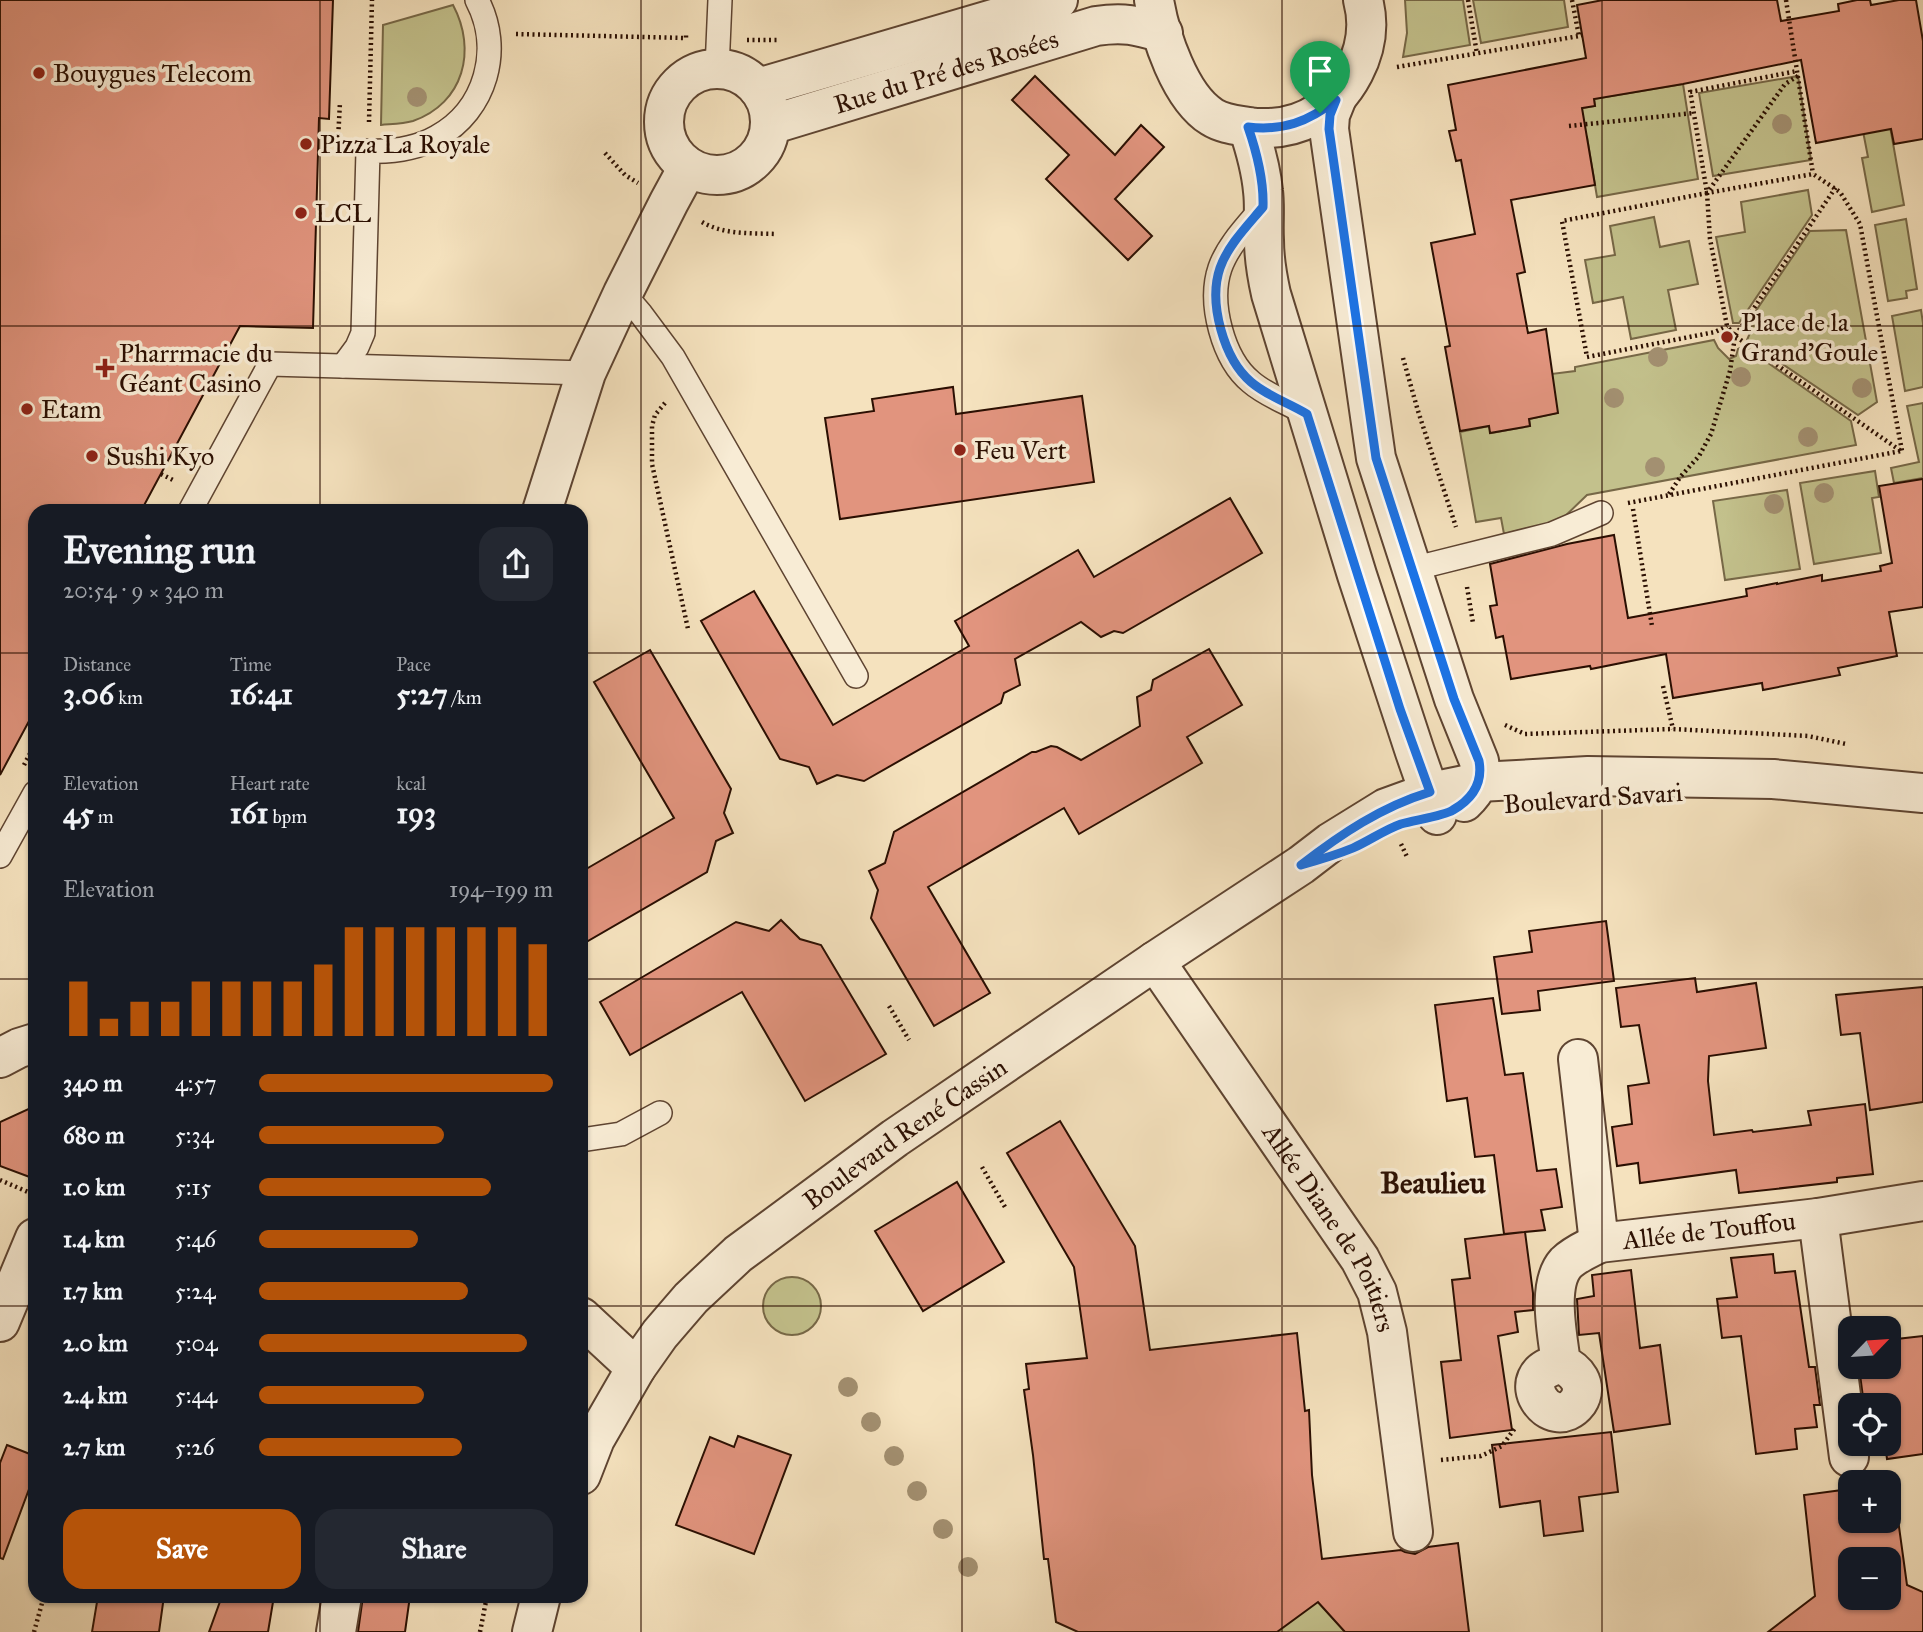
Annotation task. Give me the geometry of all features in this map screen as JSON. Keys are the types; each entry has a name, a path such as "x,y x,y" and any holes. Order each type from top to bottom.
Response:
{"street":[{"name":"Rue du Pré des Rosées","path":"758,88 1058,0"},
{"path":"1158,16 1170,57 1181,82 1198,104 1221,121 1264,129 1282,127 1320,113 1336,100 1362,57 1368,31 1363,0"},
{"name":"Rue du Pré des Rosées","path":"770,125 1096,26 1136,24 1158,16"},
{"path":"717,69 734,72 758,88 769,114 770,125 766,143 756,158 739,171 717,176 698,173 688,167 670,148 663,127 665,107 676,88 692,75 717,69"},
{"path":"1336,100 1330,115 1329,129 1376,458 1479,772"},
{"path":"1248,127 1261,175 1266,270 1271,294 1392,684 1439,806"},
{"path":"544,504 586,373 623,293 688,167"},
{"name":"Boulevard Savari","path":"1439,806 1479,772 1528,759 1672,761 1727,768 1773,779 1923,793"},
{"name":"Boulevard Savari","path":"1439,806 1493,805 1604,794 1710,791 1773,779"},
{"name":"Boulevard René Cassin","path":"588,1457 595,1439 636,1368 660,1334 691,1298 738,1254 895,1138 1301,865 1331,842 1386,808 1439,806"},
{"name":"Allée Diane de Poitiers","path":"1155,961 1360,1259 1377,1292 1387,1332 1413,1532"},
{"path":"0,1058 28,1045"},
{"name":"Allée de Touffou","path":"1578,1059 1599,1243"},
{"name":"Allée de Touffou","path":"1539,1401 1535,1391 1536,1381 1550,1366 1561,1364 1555,1298 1559,1274 1566,1263 1599,1243 1818,1218 1923,1201"},
{"name":"Allée de Touffou","path":"1818,1218 1849,1457"},
{"path":"0,1322 28,1255"},
{"path":"588,1323 636,1368"},
{"path":"336,1632 341,1603"},
{"path":"532,1632 539,1603"}],"lane":[{"path":"343,366 357,348 363,333 368,152 388,152 414,147 437,137 456,124 472,104 483,88 490,55 489,35 483,10 477,0"},
{"path":"717,69 720,0"},
{"path":"1263,207 1230,248 1220,269 1216,289 1217,314 1236,365 1249,380 1260,389 1307,414"},
{"path":"623,293 685,377 856,676"},
{"path":"194,504 270,364 586,373"},
{"path":"1412,569 1552,534 1601,513"},
{"path":"0,856 28,806"},
{"path":"588,1141 621,1134 660,1114"}],"path":[{"path":"368,152 372,0"},
{"path":"1468,0 1477,54"},
{"path":"1390,68 1581,35 1572,0"},
{"path":"1786,0 1813,174"},
{"path":"1797,74 1690,91 1707,193 1710,239 1727,326 1735,336 1902,451"},
{"path":"1707,193 1785,84 1797,74"},
{"path":"338,143 340,102"},
{"path":"1569,126 1694,113"},
{"path":"1727,326 1715,332 1587,358 1562,221 1813,174 1836,187 1860,224 1902,451"},
{"path":"1669,494 1699,456 1711,433 1730,371 1735,336 1836,187"},
{"path":"1401,350 1464,556 1474,633"},
{"path":"685,377 655,415 651,438 652,464 688,629"},
{"path":"1652,626 1632,502 1902,451"},
{"path":"161,474 176,482 171,491"},
{"path":"1663,685 1672,729"},
{"path":"1504,724 1525,734 1672,729 1808,736 1851,746"},
{"path":"889,1006 909,1040"},
{"path":"982,1167 1005,1207"},
{"path":"0,1180 28,1192"},
{"path":"1404,1465 1481,1456 1502,1446 1539,1401"},
{"path":"34,1632 42,1603"},
{"path":"480,1632 486,1603"}],"shaded area":[{"path":"1405,0 1463,0 1470,45 1403,57 1407,33"},
{"path":"1473,0 1564,0 1568,27 1481,43"},
{"path":"453,5 464,40 461,73 454,88 444,102 430,113 413,121 381,125 383,25"},
{"path":"1798,76 1811,160 1713,176 1699,93"},
{"path":"1683,84 1698,179 1597,197 1587,137 1567,111 1595,106 1594,99"},
{"path":"1888,115 1904,205 1872,212 1862,158 1868,157 1861,121"},
{"path":"1808,190 1812,215 1739,323 1733,323 1716,237 1745,232 1741,202"},
{"path":"1654,217 1660,247 1689,241 1698,284 1668,290 1676,330 1631,339 1623,297 1593,303 1585,260 1615,255 1610,226"},
{"path":"1906,219 1917,289 1906,291 1907,298 1888,301 1875,225"},
{"path":"1846,230 1877,402 1858,415 1747,340 1750,333 1745,327 1810,231"},
{"path":"1921,310 1923,387 1905,391 1892,316"},
{"path":"1714,340 1729,359 1736,356 1738,349 1744,346 1851,421 1856,445 1587,495 1560,521 1504,534 1501,518 1476,522 1460,432 1489,426 1491,433 1530,426 1529,419 1557,413 1551,374"},
{"path":"1923,403 1923,478 1894,483 1891,468 1919,462 1907,406"},
{"path":"1875,471 1879,497 1872,498 1881,553 1814,564 1800,483"},
{"path":"1787,490 1800,569 1725,580 1713,501"},
{"path":"786,1277 798,1277 813,1285 821,1300 821,1312 813,1327 798,1335 786,1335 771,1327 763,1312 763,1300 771,1285"},
{"path":"1315,1599 1345,1632 1270,1632"}],"building":[{"path":"0,0 333,0 329,119 319,118 313,328 240,326 145,504 28,504 28,723 0,775"},
{"path":"1603,0 1777,0 1781,21 1839,11 1838,4 1857,0 1870,0 1871,5 1916,0 1923,41 1923,139 1894,144 1891,129 1816,143 1801,60 1594,99 1595,106 1582,108 1595,185 1511,200 1525,272 1517,274 1528,333 1546,329 1558,413 1529,419 1530,426 1490,433 1489,426 1460,431 1445,347 1450,346 1431,243 1475,234 1461,160 1456,161 1449,131 1456,130 1448,85 1586,58 1577,5"},
{"path":"1035,76 1115,155 1141,125 1164,147 1115,199 1152,236 1128,260 1046,179 1069,155 1012,100"},
{"name":"Feu Vert","path":"953,387 956,414 1082,396 1094,482 840,519 825,418 874,411 872,399"},
{"path":"1923,479 1923,607 1889,612 1897,656 1838,668 1840,675 1763,690 1762,683 1673,698 1666,654 1591,669 1590,666 1511,679 1503,636 1496,638 1490,606 1497,605 1490,564 1614,535 1628,618 1747,596 1746,589 1777,583 1822,575 1822,581 1881,571 1880,566 1892,563 1879,486"},
{"path":"1230,498 1262,553 1123,633 1114,631 1101,637 1081,622 1015,659 1020,685 1004,693 1001,703 864,781 837,775 817,784 809,767 780,759 701,621 754,591 833,725 969,646 955,621 1078,550 1094,577"},
{"path":"1209,649 1242,705 1187,737 1202,763 1079,834 1064,808 928,887 990,993 934,1026 871,918 878,890 869,871 885,863 894,832 1032,752 1051,746 1081,760 1140,726 1137,697 1151,690 1153,680"},
{"path":"650,650 731,789 724,813 733,833 716,841 707,872 588,941 588,868 674,818 594,682"},
{"path":"781,920 800,939 821,945 886,1054 805,1101 742,992 630,1055 600,1002 736,922 769,931"},
{"path":"1606,921 1614,981 1538,991 1540,1010 1502,1014 1494,957 1532,952 1529,931"},
{"path":"1695,978 1697,992 1756,983 1766,1048 1709,1056 1708,1081 1714,1135 1811,1125 1808,1111 1865,1104 1873,1174 1837,1178 1837,1182 1739,1193 1736,1170 1640,1183 1638,1163 1617,1166 1612,1127 1632,1124 1628,1086 1649,1083 1639,1025 1621,1027 1616,988"},
{"path":"1923,987 1923,1102 1870,1110 1860,1033 1841,1035 1836,995"},
{"path":"1493,998 1505,1075 1523,1073 1537,1171 1556,1169 1562,1207 1541,1210 1545,1230 1525,1232 1533,1310 1515,1312 1518,1332 1498,1336 1512,1430 1450,1438 1441,1362 1461,1360 1452,1280 1470,1278 1465,1239 1524,1232 1504,1234 1494,1155 1475,1157 1467,1098 1447,1101 1435,1005"},
{"path":"28,1109 28,1176 0,1166 0,1122"},
{"path":"1060,1121 1135,1246 1150,1350 1297,1333 1305,1411 1309,1410 1312,1475 1322,1559 1401,1550 1415,1554 1428,1547 1458,1543 1469,1632 1345,1632 1318,1602 1277,1632 1078,1632 1056,1622 1048,1559 1044,1559 1024,1390 1029,1389 1026,1364 1087,1358 1074,1267 1007,1153"},
{"path":"957,1182 1004,1262 923,1311 875,1231"},
{"path":"1773,1254 1775,1273 1795,1271 1809,1367 1815,1367 1820,1405 1814,1405 1817,1427 1795,1429 1797,1449 1756,1454 1741,1336 1722,1338 1717,1299 1737,1297 1731,1258"},
{"path":"1631,1270 1640,1348 1660,1345 1670,1424 1614,1432 1599,1333 1579,1335 1577,1299 1594,1296 1592,1275"},
{"path":"1923,1336 1923,1454 1887,1459 1887,1456 1901,1456 1901,1393 1862,1393 1861,1379 1901,1379 1901,1339"},
{"path":"1611,1432 1618,1492 1579,1497 1583,1531 1544,1536 1540,1501 1500,1507 1492,1445"},
{"path":"738,1436 791,1455 754,1554 676,1525 710,1437 734,1447"},
{"path":"7,1445 28,1453 28,1492 3,1559 0,1558 0,1463"},
{"path":"1838,1491 1838,1533 1900,1533 1907,1585 1923,1592 1923,1632 1768,1632 1815,1596 1804,1495"},
{"path":"97,1603 163,1603 159,1632 92,1632"},
{"path":"219,1603 273,1603 268,1632 209,1632"},
{"path":"362,1603 409,1603 405,1632 358,1632"}],"place":[{"name":"Bouygues Telecom","path":"39,73"},
{"name":"Pizza La Royale","path":"306,144"},
{"name":"LCL","path":"301,213"},
{"name":"Place de la Grand'Goule","path":"1727,337"},
{"name":"Pharrmacie du Géant Casino","path":"105,368"},
{"name":"Etam","path":"27,409"},
{"name":"Feu Vert","path":"960,450"},
{"name":"Sushi Kyo","path":"92,456"}],"district":[{"name":"Beaulieu","path":"1433,1183"}],"route":[{"path":"1336,100 1330,115 1329,129 1376,458 1454,699 1481,771 1479,782 1472,794 1451,812 1394,827 1355,847 1301,865 1331,842 1386,808 1430,792 1400,709 1307,414 1260,389 1249,380 1236,365 1217,314 1216,289 1220,269 1230,248 1263,207 1264,194 1258,157 1248,127 1282,127 1320,113 1336,100"}]}
